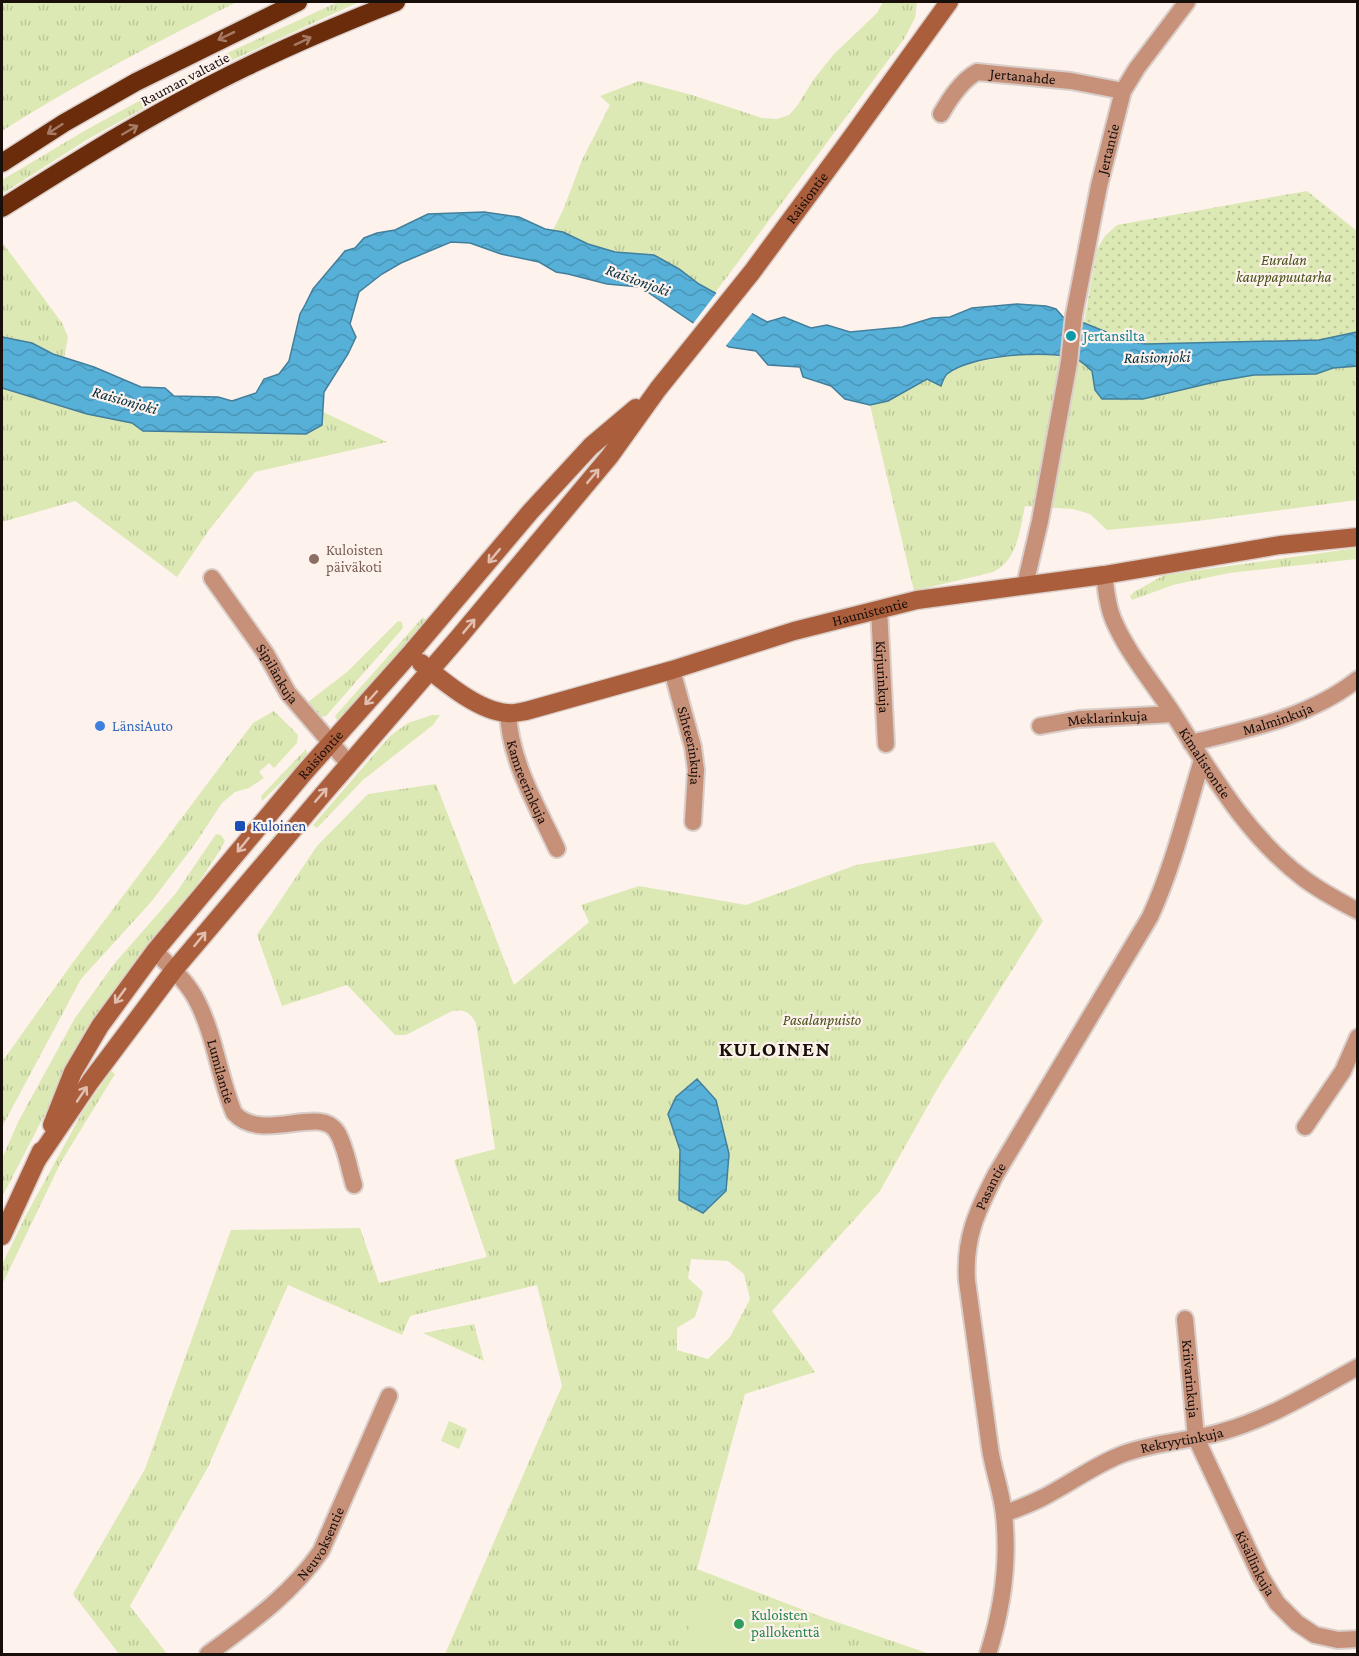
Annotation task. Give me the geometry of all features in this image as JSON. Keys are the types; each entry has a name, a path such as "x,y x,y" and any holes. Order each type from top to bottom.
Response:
{"highway":[{"name":"Rauman valtatie","path":"2,163 64,123 136,82 298,2"},
{"name":"Rauman valtatie","path":"2,208 79,159 214,84 326,30 396,2"}],"main road":[{"name":"Raisiontie","path":"2,1236 6,1213 37,1160 90,1082 174,970 610,456 658,389 752,272 949,2"},
{"name":"Raisiontie","path":"37,1160 73,1072 100,1026 155,951 269,814 410,654 531,511 591,446 658,389"},
{"name":"Haunistentie","path":"410,654 482,705 508,713 539,709 794,631 917,600 1104,574 1280,545 1358,537"}],"street":[{"name":"Jertantie","path":"1025,585 1040,521 1069,362 1074,315 1099,186 1123,91 1137,68 1187,2"},
{"name":"Jertanahde","path":"941,114 955,92 971,75 977,72 1071,81 1123,91"},
{"name":"Kimalistontie","path":"1104,574 1113,619 1122,637 1202,760 1256,833 1281,860 1302,878 1329,896 1358,911"},
{"name":"Sipilänkuja","path":"212,578 266,654 288,693 349,764"},
{"name":"Kirjurinkuja","path":"879,609 886,744"},
{"name":"Sihteerinkuja","path":"672,670 693,747 696,770 693,822"},
{"name":"Malminkuja","path":"1191,743 1286,718 1320,703 1358,679"},
{"name":"Kamreerinkuja","path":"508,713 508,734 521,770 557,849"},
{"name":"Meklarinkuja","path":"1040,726 1078,719 1173,714"},
{"name":"Pasantie","path":"988,1654 998,1621 1005,1569 1004,1514 993,1467 967,1281 966,1262 969,1234 979,1206 996,1174 1150,917 1174,858 1202,760"},
{"name":"Lumilantie","path":"155,951 186,984 197,1001 234,1113 241,1121 251,1125 308,1122 330,1124 337,1131 341,1141 354,1185"},
{"path":"1305,1127 1342,1071 1358,1037"},
{"name":"Kriivarinkuja","path":"1185,1319 1196,1438"},
{"name":"Rekryytinkuja","path":"1004,1514 1043,1497 1122,1454 1149,1446 1221,1432 1251,1422 1358,1367"},
{"name":"Neuvoksentie","path":"208,1654 292,1588 308,1571 321,1551 389,1396"},
{"name":"Kisällinkuja","path":"1196,1438 1261,1577 1277,1603 1297,1623 1315,1635 1338,1640 1358,1639"}],"green space":[{"path":"2,2 237,2 88,80 2,131"},
{"path":"338,2 359,2 224,64 88,139 2,194 2,180 86,130 223,55"},
{"path":"883,2 917,2 915,18 904,39 715,293 654,255 615,252 553,230 582,160 610,105 600,96 639,81 692,95 762,118 777,119 789,115 834,54 877,13"},
{"name":"Euralan kauppapuutarha","path":"1307,191 1357,231 1357,332 1319,340 1146,344 1131,342 1084,323 1097,249 1105,236 1117,225"},
{"path":"2,242 62,323 68,337 64,358 32,343 2,337"},
{"path":"1014,354 1078,359 1092,370 1095,390 1102,399 1143,399 1254,375 1316,374 1333,368 1357,366 1357,500 1190,522 1107,530 1090,514 1073,509 1025,506 1016,544 1001,567 993,572 914,591 870,405 888,401 927,379 946,375 964,365"},
{"path":"2,388 87,414 132,423 143,431 306,434 322,425 323,412 387,442 255,472 209,530 177,577 75,501 2,522"},
{"path":"1357,548 1357,559 1229,573 1173,585 1132,600 1130,596 1164,575"},
{"path":"423,617 428,622 345,717 336,719 335,716"},
{"path":"398,621 402,622 403,628 326,716 321,717 308,702 347,672"},
{"path":"274,711 298,735 297,743 274,768 269,763 259,772 264,778 249,788 235,792 222,803 195,844 151,902 81,979 2,1127 2,1062 71,965 253,723"},
{"path":"432,715 440,715 433,725 363,780 317,828 313,825 390,736 408,723"},
{"path":"306,749 304,760 262,801 261,796"},
{"name":"Pasalanpuisto","path":"436,784 514,985 589,922 581,905 639,886 746,905 856,865 994,842 1043,921 939,1086 880,1191 772,1311 815,1372 745,1394 697,1569 822,1617 930,1654 445,1654 562,1386 537,1285 410,1316 402,1335 288,1285 208,1467 130,1606 167,1654 119,1654 73,1594 145,1469 231,1230 360,1228 379,1283 487,1257 454,1160 495,1149 474,1019 466,1012 452,1011 406,1035 395,1035 347,985 282,1006 257,935 317,846 368,794","holes":["697,1079 679,1200 680,1150 668,1114 676,1097","691,1259 728,1261 744,1274 750,1299 730,1337 708,1359 677,1350 677,1328 695,1317 703,1292 688,1278"]},
{"path":"216,834 221,835 225,841 219,852 185,903 89,1029 2,1197 2,1159 18,1122 75,1018 114,964 176,893"},
{"path":"111,1071 115,1074 61,1162 2,1285 2,1265 25,1217 82,1113"},
{"path":"474,1324 484,1361 423,1333"},
{"path":"449,1421 467,1429 459,1449 441,1441"},
{"name":"Kuloisten pallokenttä","path":"702,1593 872,1654 679,1654"}],"water":[{"name":"Raisionjoki","path":"484,212 519,217 545,229 563,232 588,244 615,252 654,255 699,284 767,322 784,317 811,328 827,325 850,332 902,327 932,318 950,317 972,308 1017,304 1046,306 1056,309 1063,317 1131,342 1146,344 1319,340 1357,332 1358,366 1333,368 1316,374 1254,375 1143,399 1102,399 1095,390 1092,371 1078,360 1048,354 1029,354 973,362 947,374 941,386 927,379 888,401 870,405 845,399 831,386 803,377 800,367 768,365 756,351 729,347 640,287 607,284 556,272 539,262 501,254 470,243 451,242 401,263 359,292 350,324 356,337 324,392 322,425 306,434 143,431 132,423 87,414 2,388 2,337 32,343 53,354 94,367 141,387 165,388 174,396 218,397 232,401 256,393 264,379 279,374 289,361 300,314 313,289 345,251 355,248 364,238 395,230 428,214"},
{"path":"697,1079 716,1100 729,1154 726,1191 703,1213 679,1200 680,1150 668,1114 676,1097"}],"pier":[{"path":"718,291 754,311 724,348 692,325"}],"place":[{"name":"Jertansilta","path":"1071,336"},
{"name":"Kuloisten päiväkoti","path":"314,559"},
{"name":"LänsiAuto","path":"100,726"},
{"name":"Kuloinen","path":"240,826"},
{"name":"Kuloisten pallokenttä","path":"739,1624"}],"district":[{"name":"KULOINEN","path":"775,1049"}]}
